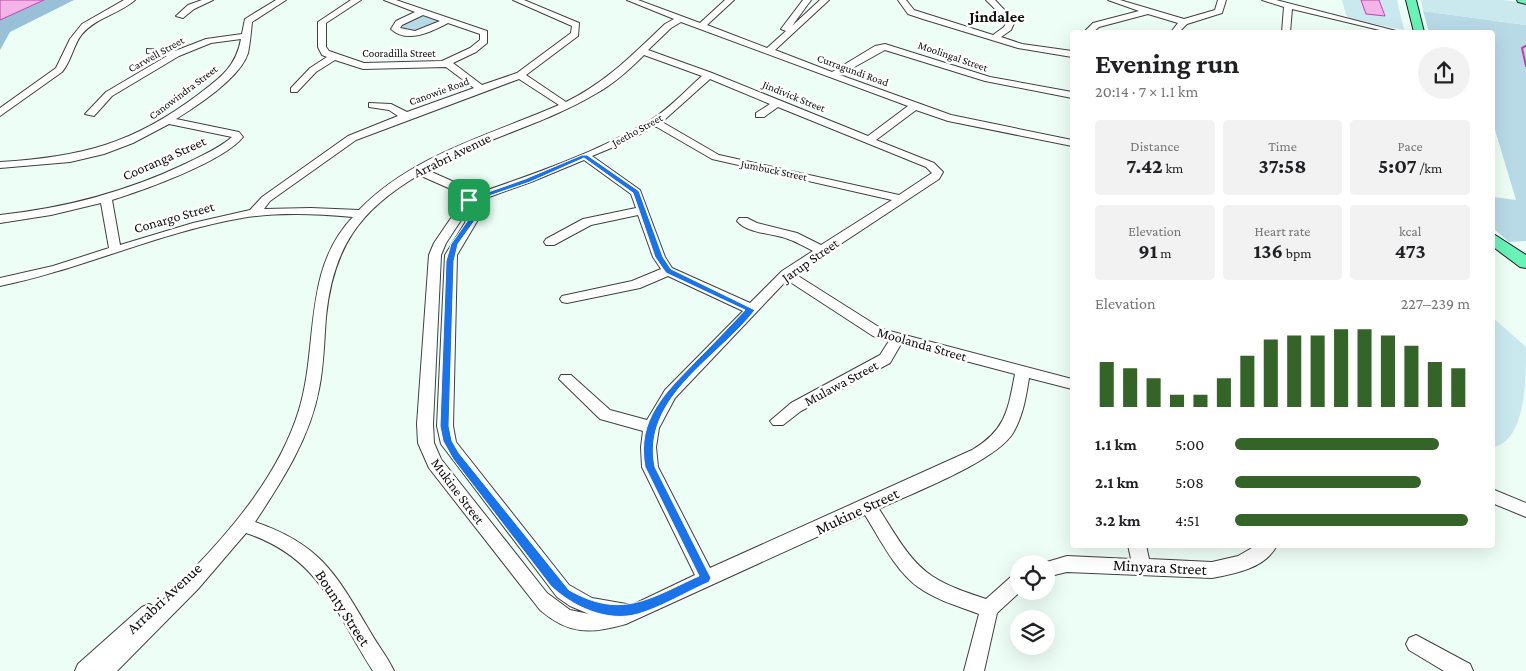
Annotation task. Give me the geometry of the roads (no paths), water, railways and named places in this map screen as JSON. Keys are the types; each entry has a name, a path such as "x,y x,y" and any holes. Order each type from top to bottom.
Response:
{"main road":[{"path":"1405,0 1412,30"},
{"path":"1411,0 1418,30"},
{"path":"1522,0 1526,1"},
{"path":"1495,240 1526,263"}],"street":[{"path":"0,113 59,70 67,59 73,40 83,28 100,16 130,0"},
{"path":"180,16 191,7 209,0"},
{"path":"333,57 324,53 322,46 322,22 357,0"},
{"path":"392,0 484,34 485,38 473,50 444,64"},
{"name":"Canowie Road","path":"254,213 266,199 334,148 352,138 406,116 520,75 571,37 577,30 576,25 571,22 517,0"},
{"name":"Curragundi Road","path":"631,0 765,51 963,122 1070,143"},
{"path":"700,26 707,22 730,0"},
{"path":"765,51 807,0"},
{"path":"765,51 825,0"},
{"path":"902,0 911,12 1021,46 1070,54"},
{"path":"979,0 1008,28"},
{"path":"990,0 1011,22 1008,28 994,38"},
{"path":"1112,0 1184,22"},
{"path":"1177,30 1184,22 1219,11 1222,0"},
{"path":"1266,0 1388,30"},
{"path":"262,2 278,2"},
{"name":"Canowindra Street","path":"0,165 87,156 142,137 169,121 237,66 243,54 244,36 248,21 278,2"},
{"path":"1286,30 1288,6"},
{"path":"1091,30 1103,23 1149,11"},
{"path":"422,12 399,23 395,29 401,32 413,33 427,31 448,20"},
{"name":"Arrabri Avenue","path":"103,671 204,571 243,525 290,451 307,411 327,268 341,241 362,214 397,184 418,170 473,143 566,106 608,81 668,26 680,19"},
{"name":"Carwell Street","path":"90,114 109,94 176,54 209,41 244,36"},
{"name":"Moolingal Street","path":"833,75 878,48 885,47 988,79 1070,95"},
{"path":"150,51 176,54"},
{"name":"Jindivick Street","path":"641,51 659,55 869,140 937,170"},
{"path":"294,90 313,70 333,57"},
{"name":"Cooradilla Street","path":"333,57 363,66 449,65 481,89"},
{"path":"520,75 566,106"},
{"name":"Jeetho Street","path":"469,200 528,180 624,139 656,122 709,76"},
{"path":"760,115 777,103"},
{"path":"372,105 391,107 406,116"},
{"path":"869,140 915,106"},
{"name":"Cooranga Street","path":"0,219 45,212 141,188 185,169 223,148 238,137 235,134 169,121"},
{"name":"Jumbuck Street","path":"656,122 716,157 881,193 900,200"},
{"path":"584,156 636,192 644,210 659,257 668,271 751,310"},
{"path":"418,170 459,188 469,200"},
{"name":"Jarup Street","path":"706,578 650,467 647,450 651,427 658,410 670,394 786,274 935,177 937,170"},
{"path":"106,198 115,250"},
{"name":"Mukine Street","path":"646,607 622,612 606,610 584,604 566,594 541,566 449,444 445,426 450,261 455,244 474,216 475,206 469,200 434,255 425,424 429,452 439,469 541,599 555,611 572,620 589,623 612,619 646,607 706,578 869,507 995,444 1010,424 1015,412 1023,372"},
{"path":"550,242 587,222 644,210"},
{"name":"Conargo Street","path":"0,282 74,265 115,250 227,217 254,213 320,211 362,214"},
{"path":"743,221 753,226 793,236 821,250"},
{"path":"567,299 634,285 668,271"},
{"name":"Moolanda Street","path":"786,274 864,326 898,339 1070,384"},
{"name":"Mulawa Street","path":"778,421 796,407 885,359 898,339"},
{"path":"566,379 605,415 651,427"},
{"path":"1495,497 1526,510"},
{"path":"869,507 884,531 919,577 950,593 989,609"},
{"name":"Arrabri Avenue","path":"85,671 243,525"},
{"name":"Bounty Street","path":"243,525 277,537 298,550 313,563 325,577 384,671"},
{"path":"1138,548 1142,566"},
{"name":"Minyara Street","path":"1055,567 1068,564 1212,570 1231,568 1262,552 1265,548"},
{"path":"974,671 989,609 1010,589"},
{"path":"1416,644 1463,671"}],"waterway":[{"path":"1526,46 1522,48 1526,66"}],"district":[{"name":"Jindalee","path":"997,16"}]}
